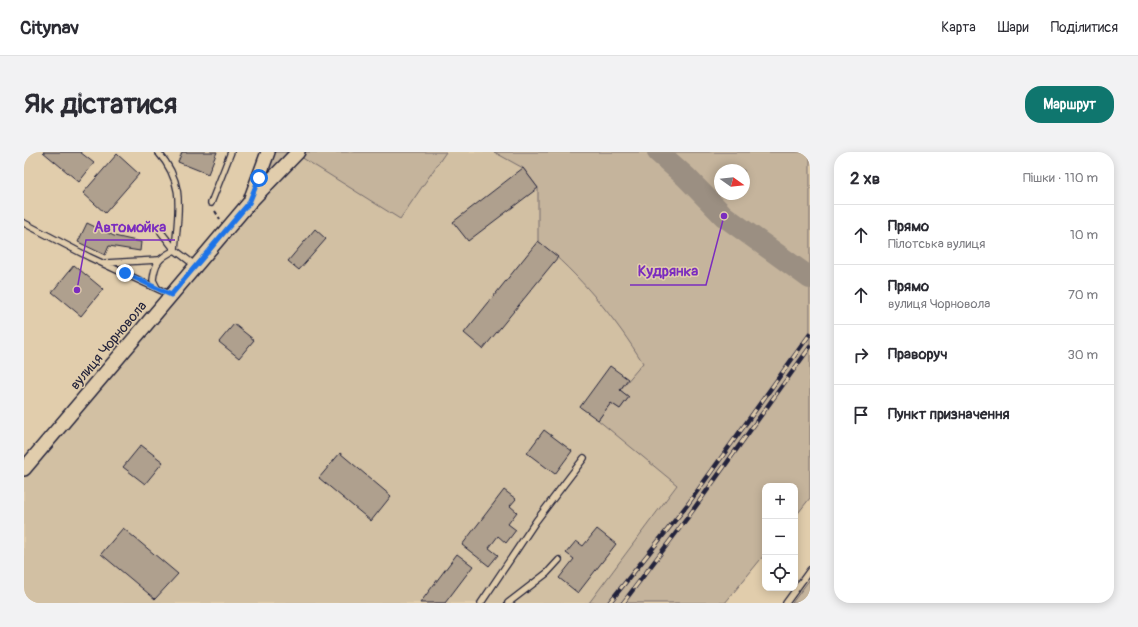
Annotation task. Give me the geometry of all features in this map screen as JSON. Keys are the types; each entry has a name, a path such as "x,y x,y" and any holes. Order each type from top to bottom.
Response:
{"street":[{"path":"249,203 268,152"},
{"name":"вулиця Чорновола","path":"24,469 249,203 298,152"}],"lane":[{"path":"158,152 164,159 175,179 179,193 175,250"},
{"path":"210,203 231,152"},
{"path":"24,223 102,263 171,295"},
{"path":"161,232 175,250 196,266"},
{"path":"102,263 158,260 175,250"},
{"path":"158,260 152,280 158,289"},
{"path":"480,603 536,521 584,458"},
{"path":"508,603 547,573 559,560"},
{"path":"786,603 810,570"}],"shaded area":[{"path":"274,152 290,152 264,179"},
{"path":"306,152 810,152 750,386 589,603 24,603 24,478 253,207"},
{"path":"306,152 446,152 400,219 301,157"},
{"path":"494,152 810,152 810,498 798,513 798,483 762,483 762,558 725,603 589,603 677,485 598,420 611,403 620,409 629,397 620,390 643,363 621,330 596,298 568,268 538,241 538,188 523,168"},
{"path":"810,579 810,603 792,603"}],"building":[{"path":"43,152 80,152 94,163 79,182"},
{"path":"182,152 217,152 208,174 178,162"},
{"path":"117,154 139,174 105,213 83,193"},
{"path":"523,168 538,188 468,241 453,222"},
{"path":"87,223 114,236 141,242 140,251 109,246 105,255 78,242"},
{"path":"315,229 326,239 299,270 288,261"},
{"path":"538,241 558,257 483,349 464,333"},
{"path":"74,265 103,289 81,316 52,292"},
{"path":"234,324 254,340 239,358 219,342"},
{"path":"610,366 628,379 620,390 629,397 620,409 611,403 598,420 580,407"},
{"path":"544,430 572,451 555,474 527,453"},
{"path":"141,445 163,462 145,484 123,467"},
{"path":"340,453 391,496 371,521 319,478"},
{"path":"504,490 516,499 510,506 517,512 508,524 516,530 506,543 498,536 489,548 498,555 489,566 462,545"},
{"path":"123,528 178,574 155,599 101,554"},
{"path":"597,529 616,544 578,593 559,578 574,559 566,553 576,541 583,546"},
{"path":"457,554 473,566 445,603 420,603"}],"waterway":[{"path":"658,152 686,177 724,216 810,278"}],"railway":[{"path":"609,603 688,504 810,334"},
{"path":"623,603 688,517 810,347"}],"place":[{"name":"Кудрянка","path":"724,216"},
{"name":"Автомойка","path":"77,290"}],"route":[{"path":"125,273 171,295 249,203 259,178"}]}
